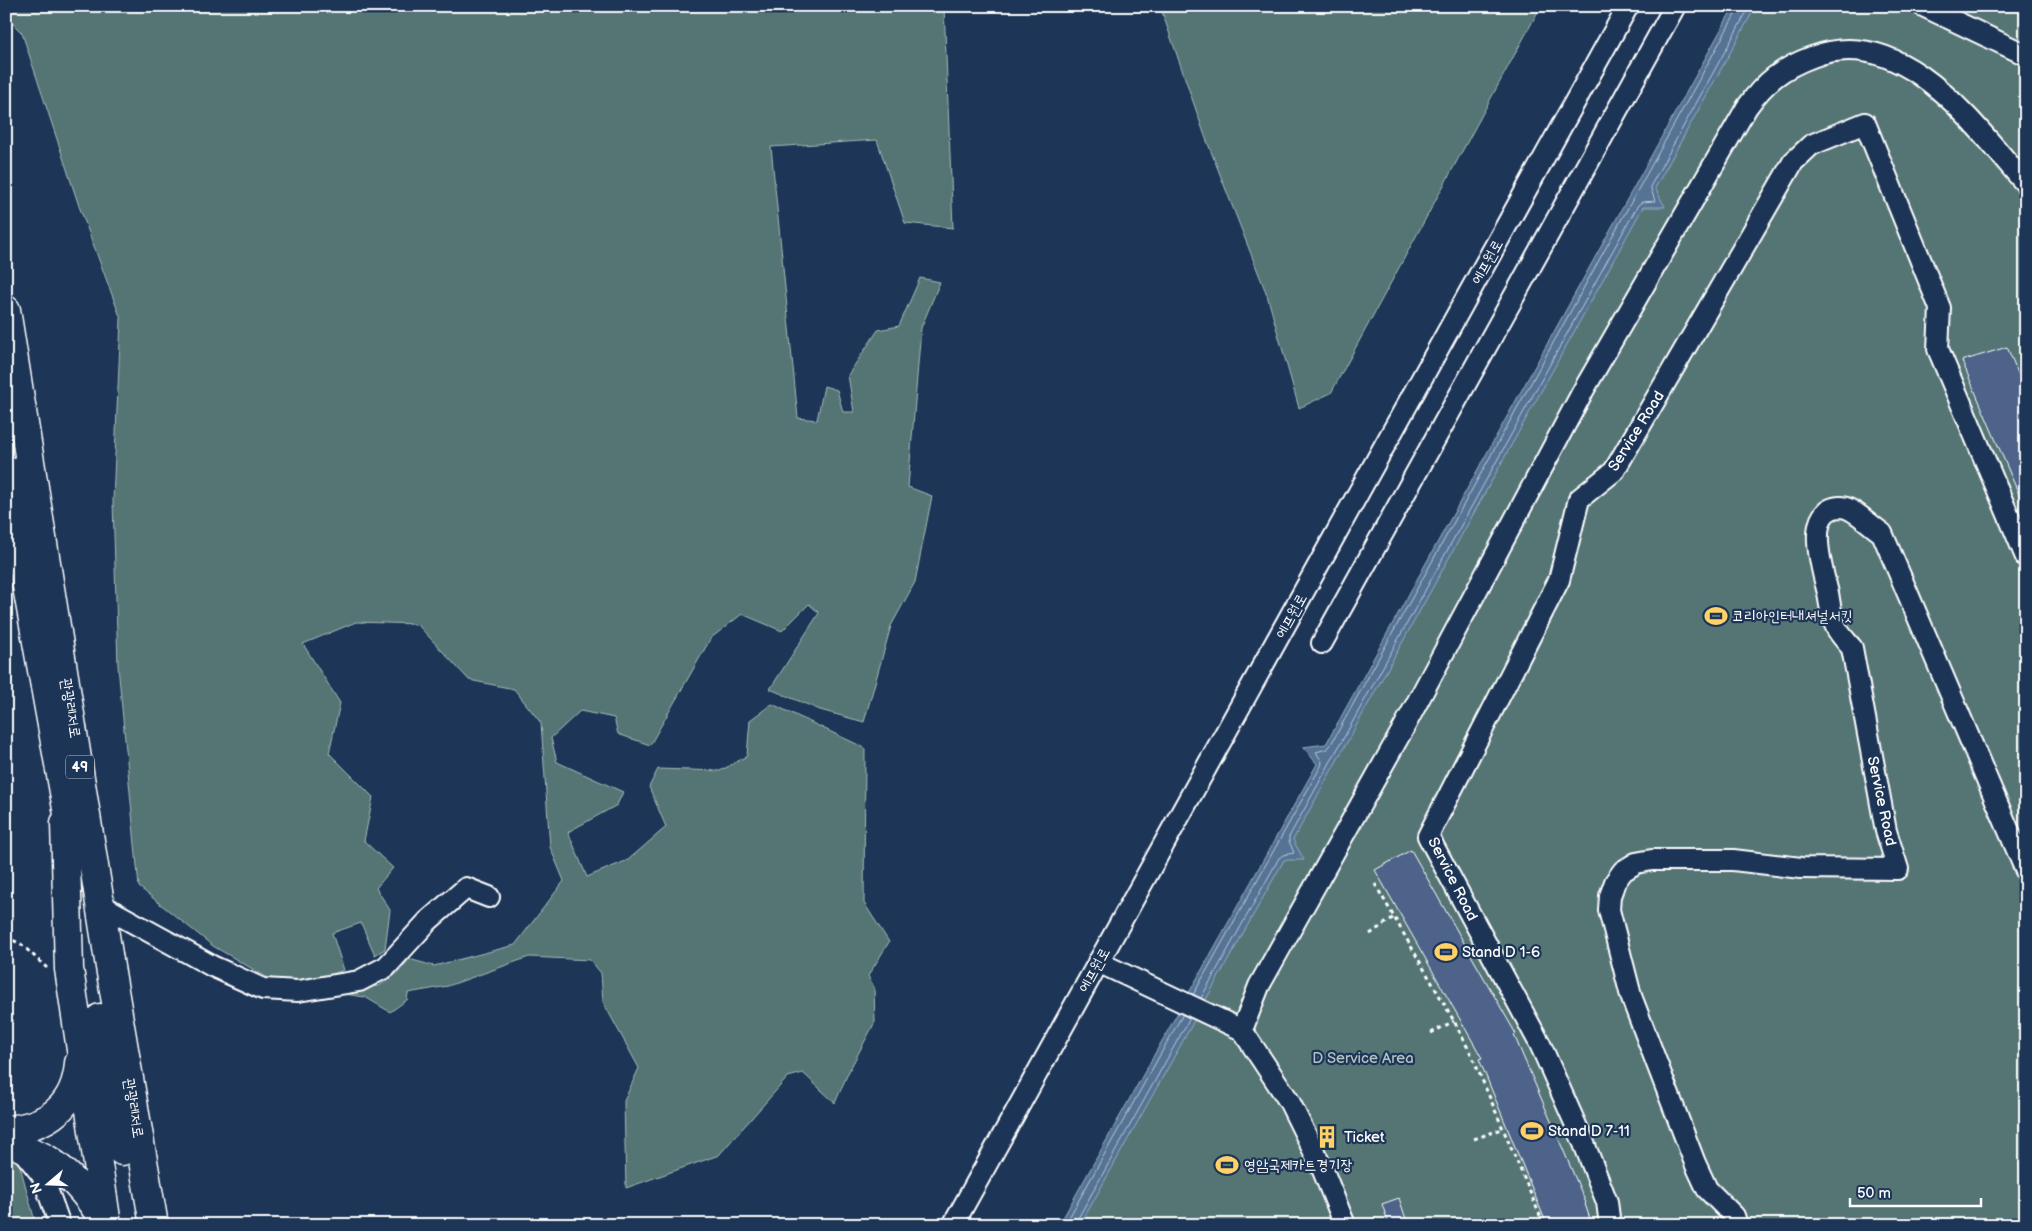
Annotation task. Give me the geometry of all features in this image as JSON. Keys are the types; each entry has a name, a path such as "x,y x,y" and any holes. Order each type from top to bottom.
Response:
{"highway":[{"name":"관광레저로","path":"6,310 117,1009 154,1225"},
{"name":"관광레저로","path":"6,470 63,787 87,930 109,1081 136,1225"},
{"path":"63,787 69,969 107,1225"},
{"path":"117,1009 148,1110 170,1225"},
{"path":"80,1041 78,1074 70,1098 55,1113 38,1124 22,1129 10,1138 48,1159 69,1176 88,1195 107,1225"}],"street":[{"name":"에프원로","path":"952,1225 1628,6"},
{"path":"1322,643 1675,6"},
{"path":"1923,6 2026,55"},
{"path":"1242,1030 1259,986 1404,729 1583,391 1742,116 1760,89 1780,72 1820,54 1844,50 1865,51 1889,58 1914,70 1940,89 1962,110 2026,184"},
{"name":"Service Road","path":"1610,1225 1607,1202 1583,1141 1540,1044 1428,836 1559,580 1580,499 1614,471 1793,162 1810,146 1865,122 1940,308 1938,349 2026,557"},
{"name":"Service Road","path":"1738,1225 1734,1216 1707,1189 1650,1048 1632,996 1609,910 1610,896 1615,882 1623,871 1636,863 1652,860 1734,860 1801,868 1898,869 1886,832 1852,648 1836,627 1818,552 1818,527 1823,515 1832,509 1841,507 1851,509 1882,533 2026,871"},
{"path":"101,905 212,966 264,989 298,992 359,981 386,967 428,921 466,888 490,897"},
{"path":"1098,962 1242,1030 1289,1101 1322,1168 1345,1225"},
{"path":"10,1138 42,1175 60,1225"}],"path":[{"path":"1376,884 1472,1056 1544,1225"},
{"path":"1370,934 1394,918"},
{"path":"6,937 21,944 49,970"},
{"path":"1431,1033 1454,1021"},
{"path":"1474,1139 1502,1129"}],"green space":[{"path":"6,6 944,6 953,228 905,223 877,140 771,147 798,418 817,420 824,386 837,390 843,412 854,412 848,375 878,330 899,326 920,278 940,282 921,328 908,487 932,496 915,582 891,626 864,722 820,710 770,689 819,613 809,604 782,631 742,614 711,638 650,745 618,734 614,718 580,711 551,738 557,762 623,792 617,805 568,832 587,877 628,860 666,827 649,787 658,769 720,771 747,756 750,720 772,704 865,748 864,903 889,942 868,976 874,988 875,1022 849,1071 835,1103 803,1073 788,1077 719,1155 626,1188 624,1101 639,1068 603,1002 601,973 590,960 529,957 448,986 408,993 407,1000 390,1012 365,997 344,994 321,997 349,988 379,986 398,973 409,959 434,966 515,945 564,881 550,847 541,723 514,689 469,680 417,624 356,622 303,644 340,703 329,753 373,797 364,841 393,868 376,888 390,910 385,949 375,955 361,923 332,933 344,970 310,982 268,978 213,946 139,887 118,666 113,501 121,319 79,206 22,33 6,17"},
{"path":"1160,6 1541,6 1331,393 1299,408 1267,295 1205,136"},
{"name":"코리아인터내셔널서킷","path":"1744,6 2026,6 2026,1225 1070,1225"},
{"path":"6,1156 19,1162 36,1225 6,1225"}],"water":[{"path":"1734,6 1756,6 1655,188 1665,207 1643,207 1293,840 1304,860 1284,860 1080,1225 1059,1225 1317,764 1303,747 1326,744"}],"building":[{"path":"2007,347 2026,392 2026,511 1962,361"},
{"path":"1411,850 1516,1034 1514,1035 1586,1203 1592,1225 1547,1225 1479,1059 1482,1058 1375,870"},
{"path":"1399,1198 1408,1225 1389,1225 1382,1204"}],"place":[{"name":"코리아인터내셔널서킷","path":"1716,616"},
{"name":"Stand D 1-6","path":"1446,952"},
{"name":"Stand D 7-11","path":"1532,1131"},
{"name":"Ticket","path":"1327,1137"},
{"name":"영암국제카트경기장","path":"1227,1165"}],"park label":[{"name":"D Service Area","path":"1363,1058"}]}
